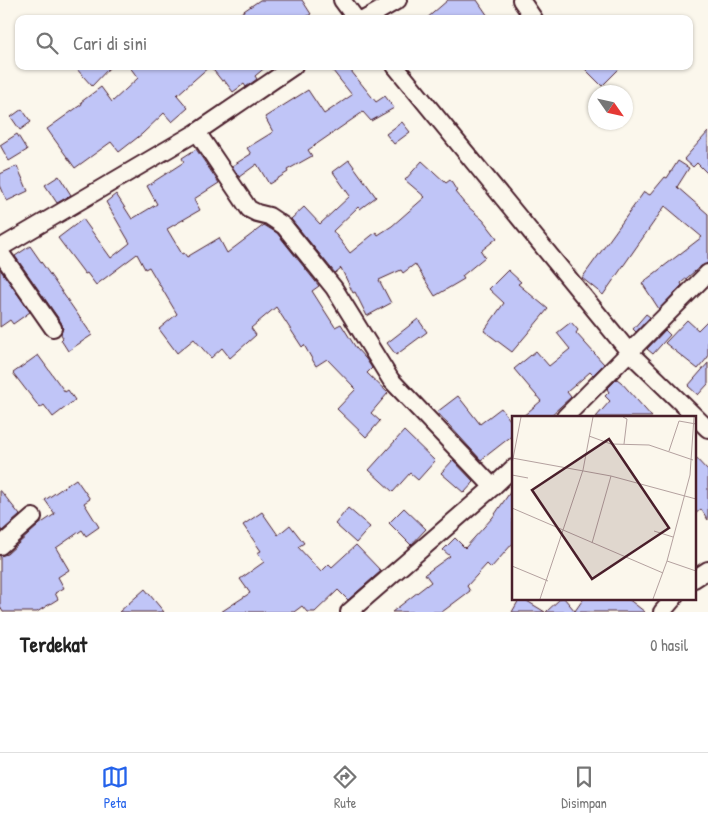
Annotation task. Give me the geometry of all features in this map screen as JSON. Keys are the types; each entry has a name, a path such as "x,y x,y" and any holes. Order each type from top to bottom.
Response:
{"street":[{"path":"342,0 353,15"},
{"path":"372,15 398,0"},
{"path":"522,0 531,15"},
{"path":"53,328 0,250 197,132 288,70"},
{"path":"398,70 630,353 695,416"},
{"path":"197,132 249,209 269,216 284,226 334,288 391,380 493,487"},
{"path":"566,416 708,273"},
{"path":"696,417 708,429"},
{"path":"349,612 512,469"},
{"path":"0,546 34,517"},
{"path":"696,579 708,570"},
{"path":"662,612 672,600"}],"building":[{"path":"260,0 302,0 311,14 309,15 238,15"},
{"path":"448,0 477,0 487,15 431,15"},
{"path":"78,70 107,70 92,86"},
{"path":"132,70 205,70 177,95 188,108 172,122 164,113 119,152 111,142 75,168 47,129 82,104 81,102 101,87 112,102 138,78"},
{"path":"213,70 262,70 255,76 257,79 246,87 244,84 233,92 224,80 222,81"},
{"path":"332,70 350,70 376,102 385,96 394,108 371,121 363,112 308,150 312,156 287,170 288,172 269,184 257,164 239,177 232,166 251,154 247,148 273,132 265,117 308,90 324,114 352,95"},
{"path":"586,70 618,70 601,85"},
{"path":"22,109 31,122 20,130 11,117"},
{"path":"402,122 410,132 394,144 386,134"},
{"path":"708,132 708,174 697,163 693,167 684,159"},
{"path":"17,134 27,150 9,161 0,145"},
{"path":"196,149 219,183 194,199 200,210 167,229 182,254 184,253 187,257 219,238 227,253 264,225 277,233 319,286 312,291 335,327 341,324 356,348 372,368 367,373 388,393 371,413 380,421 366,437 337,409 356,389 327,359 316,366 304,345 302,347 276,307 251,328 256,335 230,358 222,348 211,358 194,339 177,353 159,329 177,314 149,267 145,269 137,254 96,285 87,273 85,274 58,238 83,219 111,258 130,243 106,202 116,194 132,219 157,204 147,186 184,162 182,158"},
{"path":"349,160 376,197 360,209 358,207 333,231 350,253 376,232 378,235 392,226 425,197 405,180 422,161 446,183 450,180 457,191 455,192 483,220 497,238 481,251 485,257 462,276 464,279 435,296 415,264 403,273 401,270 379,280 391,303 367,316 341,268 335,273 291,219 304,207 320,224 350,196 333,172"},
{"path":"678,161 689,168 677,187 708,214 708,263 701,266 681,283 682,285 659,309 642,283 702,237 665,206 603,295 582,278 644,192 650,195 665,177 667,178"},
{"path":"17,166 28,191 7,201 0,185 0,174"},
{"path":"59,176 71,195 57,203 45,185"},
{"path":"30,246 92,335 68,351 61,340 63,338 61,334 63,328 61,322 15,256"},
{"path":"0,269 30,312 13,324 10,320 0,327"},
{"path":"508,270 521,282 518,284 548,309 512,352 484,331 504,303 489,289"},
{"path":"646,314 650,317 636,332 633,329"},
{"path":"418,319 427,332 396,355 387,343"},
{"path":"687,320 698,330 708,320 708,357 698,369 665,343"},
{"path":"571,322 578,330 576,333 604,364 593,375 590,372 567,392 571,397 550,416 523,416 541,401 514,369 536,351 549,366 570,349 557,333"},
{"path":"665,330 670,335 653,354 647,349"},
{"path":"38,355 65,392 68,390 75,400 53,417 44,405 40,408 13,373"},
{"path":"708,363 708,384 698,395 688,386"},
{"path":"617,379 651,416 597,416 610,401 605,396 609,392 607,389"},
{"path":"458,396 480,424 501,408 512,423 512,436 481,460 437,412"},
{"path":"404,431 435,461 418,480 410,473 393,492 369,470"},
{"path":"696,458 708,471 708,520 701,509 696,513"},
{"path":"453,460 474,482 464,493 441,473"},
{"path":"76,479 90,499 84,503 99,527 86,536 82,530 56,548 69,570 58,577 64,588 55,593 58,599 37,612 3,612 0,607 0,556 7,554 40,524 55,514 45,500"},
{"path":"512,489 512,544 491,568 487,564 467,586 470,591 442,612 392,612 431,582 425,574 450,556 443,550 455,538 465,548 493,517"},
{"path":"0,490 20,515 2,531 0,528"},
{"path":"348,508 370,527 356,543 335,524"},
{"path":"404,508 426,529 411,545 389,523"},
{"path":"262,512 278,535 290,525 304,543 298,547 321,572 329,564 332,567 356,545 381,571 348,600 338,590 315,612 307,612 302,606 294,612 221,612 250,593 240,579 264,562 257,553 261,551 243,525"},
{"path":"145,589 164,612 119,612"},
{"path":"519,600 525,600 545,612 512,612"},
{"path":"559,600 566,600 575,611 583,600 630,600 645,612 546,612"}]}
